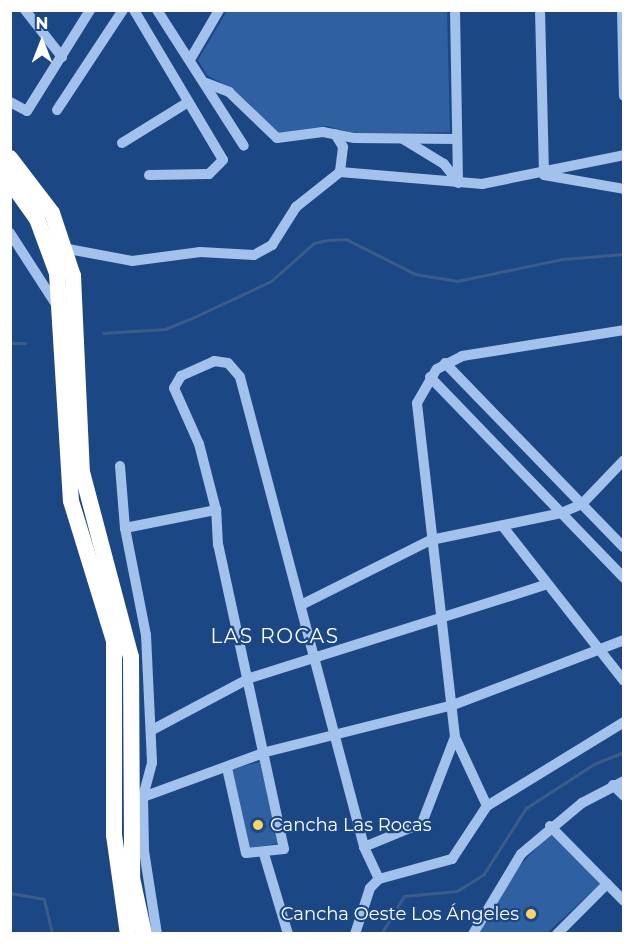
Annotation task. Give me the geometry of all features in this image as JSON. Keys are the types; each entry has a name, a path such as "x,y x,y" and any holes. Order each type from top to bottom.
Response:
{"highway":[{"path":"10,158 39,192 68,249 77,300 82,472 131,657 132,878 144,933"},
{"path":"10,181 49,245 60,312 71,501 114,641 114,834 128,933"}],"street":[{"path":"25,10 62,57"},
{"path":"10,102 27,111 90,10"},
{"path":"57,110 123,10"},
{"path":"134,10 224,160 209,174 149,175"},
{"path":"157,10 206,83 244,146"},
{"path":"190,58 219,10"},
{"path":"455,10 458,183"},
{"path":"540,10 544,175"},
{"path":"622,10 624,96"},
{"path":"206,83 229,92 278,138 335,134 457,139"},
{"path":"122,143 188,102"},
{"path":"335,134 343,147 340,172"},
{"path":"399,137 444,164 458,183"},
{"path":"68,249 132,261 200,252 254,255 272,245 296,207 340,172 458,183 544,175 624,155"},
{"path":"544,175 624,189"},
{"path":"10,233 60,312"},
{"path":"487,806 455,736 417,403 430,377 446,363 624,330"},
{"path":"227,768 246,853 264,854 284,849 250,678 218,545 216,510 199,444 174,387 181,376 214,361 228,363 240,377 364,847 379,879"},
{"path":"446,363 624,548"},
{"path":"430,377 624,578"},
{"path":"301,605 431,540 504,528 561,513 582,504 624,460"},
{"path":"120,466 125,528 146,635 152,763 143,797 147,891 157,933"},
{"path":"125,528 216,510"},
{"path":"504,528 545,585 624,681"},
{"path":"152,730 250,678 545,585"},
{"path":"143,797 266,752 453,705 624,640"},
{"path":"355,933 370,888 379,879 452,859 487,806 624,722"},
{"path":"364,847 422,823 455,736"},
{"path":"473,933 521,854 550,826 618,783 624,796"},
{"path":"550,826 624,901"},
{"path":"264,854 283,931"},
{"path":"557,933 607,884"}],"shaded area":[{"path":"227,11 447,11 450,132 356,134 327,126 276,133 231,88 207,75 198,60"},
{"path":"260,762 279,843 250,849 232,769"},
{"path":"550,833 600,884 547,933 479,934 516,870"}],"waterway":[{"path":"103,333 165,329 190,319 271,281 314,243 328,240 346,239 415,274 457,281 562,259 624,254"},
{"path":"10,343 25,343"},
{"path":"381,934 404,896 457,891 483,875 526,808 594,764 624,752"},
{"path":"10,893 44,899 52,934"}],"place":[{"name":"Cancha Las Rocas","path":"258,825"},
{"name":"Cancha Oeste Los Ángeles","path":"531,914"}],"district":[{"name":"LAS ROCAS","path":"275,636"}]}
